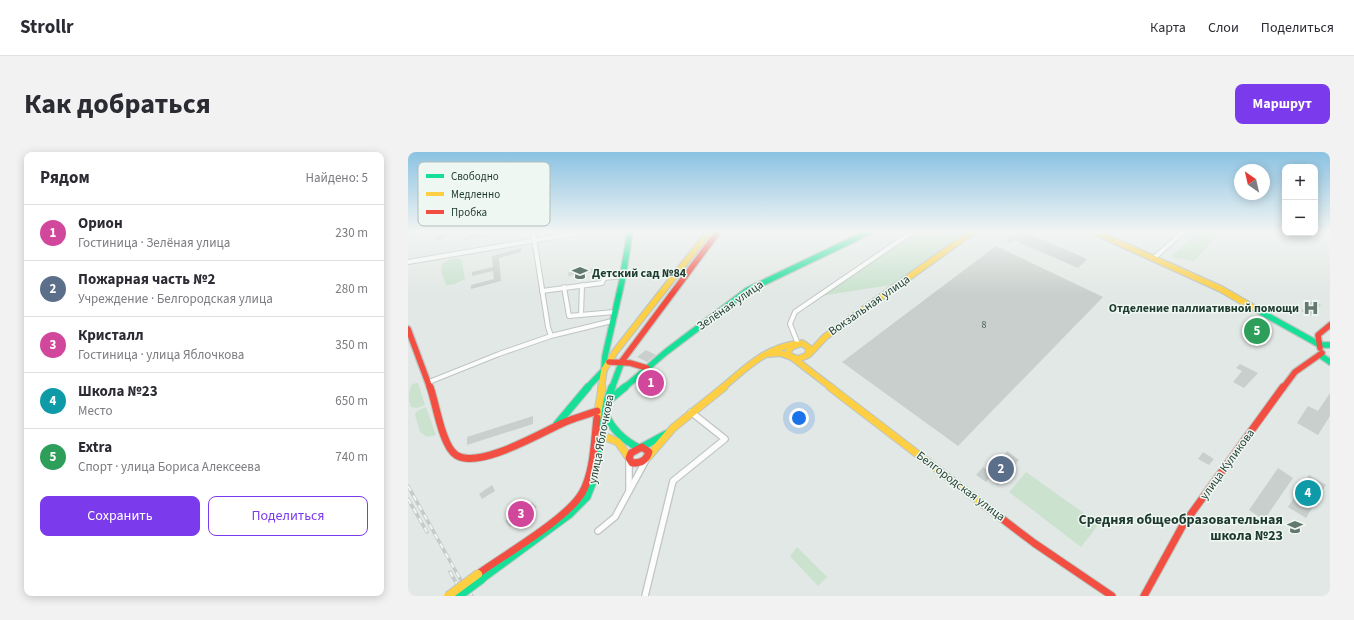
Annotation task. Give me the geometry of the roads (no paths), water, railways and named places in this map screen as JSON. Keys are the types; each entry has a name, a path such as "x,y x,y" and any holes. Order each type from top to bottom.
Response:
{"main road":[{"path":"556,425 593,380 604,370 612,321 623,276 627,253"},
{"name":"улица Яблочкова","path":"480,577 565,510 581,495 587,480 604,370 693,253"},
{"name":"улица Яблочкова","path":"480,577 569,515 583,502 592,487 604,411 620,363 702,253"},
{"name":"Зелёная улица","path":"606,403 647,368 748,290 826,253"},
{"name":"Вокзальная улица","path":"809,354 825,337 943,253"},
{"path":"1142,253 1239,298 1320,345 1330,345"},
{"path":"1330,325 1318,335 1321,354 1330,362"},
{"path":"408,329 429,382 446,441 454,454 464,458 481,459 504,452 570,419 597,411"},
{"name":"Вокзальная улица","path":"673,428 762,356 778,347 816,341 825,337"},
{"path":"792,358 789,350 798,344 809,348 806,363 812,372"},
{"path":"762,356 778,353 800,359 809,354"},
{"path":"1321,354 1330,359"},
{"name":"улица Куликова","path":"1144,596 1179,531 1234,453 1295,372 1321,354"},
{"name":"Белгородская улица","path":"792,358 1034,543 1112,596"},
{"path":"609,362 647,368"},
{"path":"604,411 611,427 625,440 640,448 648,450 647,458"},
{"path":"601,435 614,437 623,444 629,459 632,463 637,464 647,458 673,428"},
{"path":"629,459 631,453 673,428"},
{"path":"600,443 614,437"},
{"path":"448,596 480,577"},
{"path":"459,596 480,577"}],"street":[{"path":"408,262 462,253"},
{"path":"537,253 542,291 551,336"},
{"path":"798,344 789,325 790,318 795,312 882,253"},
{"path":"1154,258 1160,253"},
{"path":"542,291 602,283 604,278 623,276"},
{"path":"581,315 582,285"},
{"path":"564,287 569,316 614,312"},
{"path":"429,382 551,336 612,321"},
{"path":"645,596 673,481 725,439 691,412"},
{"path":"598,531 615,517 647,458"},
{"path":"629,459 629,491"}],"railway":[{"path":"408,486 459,577 472,596"},
{"path":"408,499 427,532"},
{"path":"450,572 464,596"}],"place":[{"name":"Детский сад №84","path":"580,273"},
{"name":"Отделение паллиативной помощи","path":"1311,308"},
{"name":"Extra","path":"1257,331"},
{"name":"Орион","path":"651,383"},
{"name":"Пожарная часть №2","path":"1001,469"},
{"name":"Школа №23","path":"1308,493"},
{"name":"Кристалл","path":"521,514"},
{"name":"Средняя общеобразовательная школа №23","path":"1295,527"}]}
